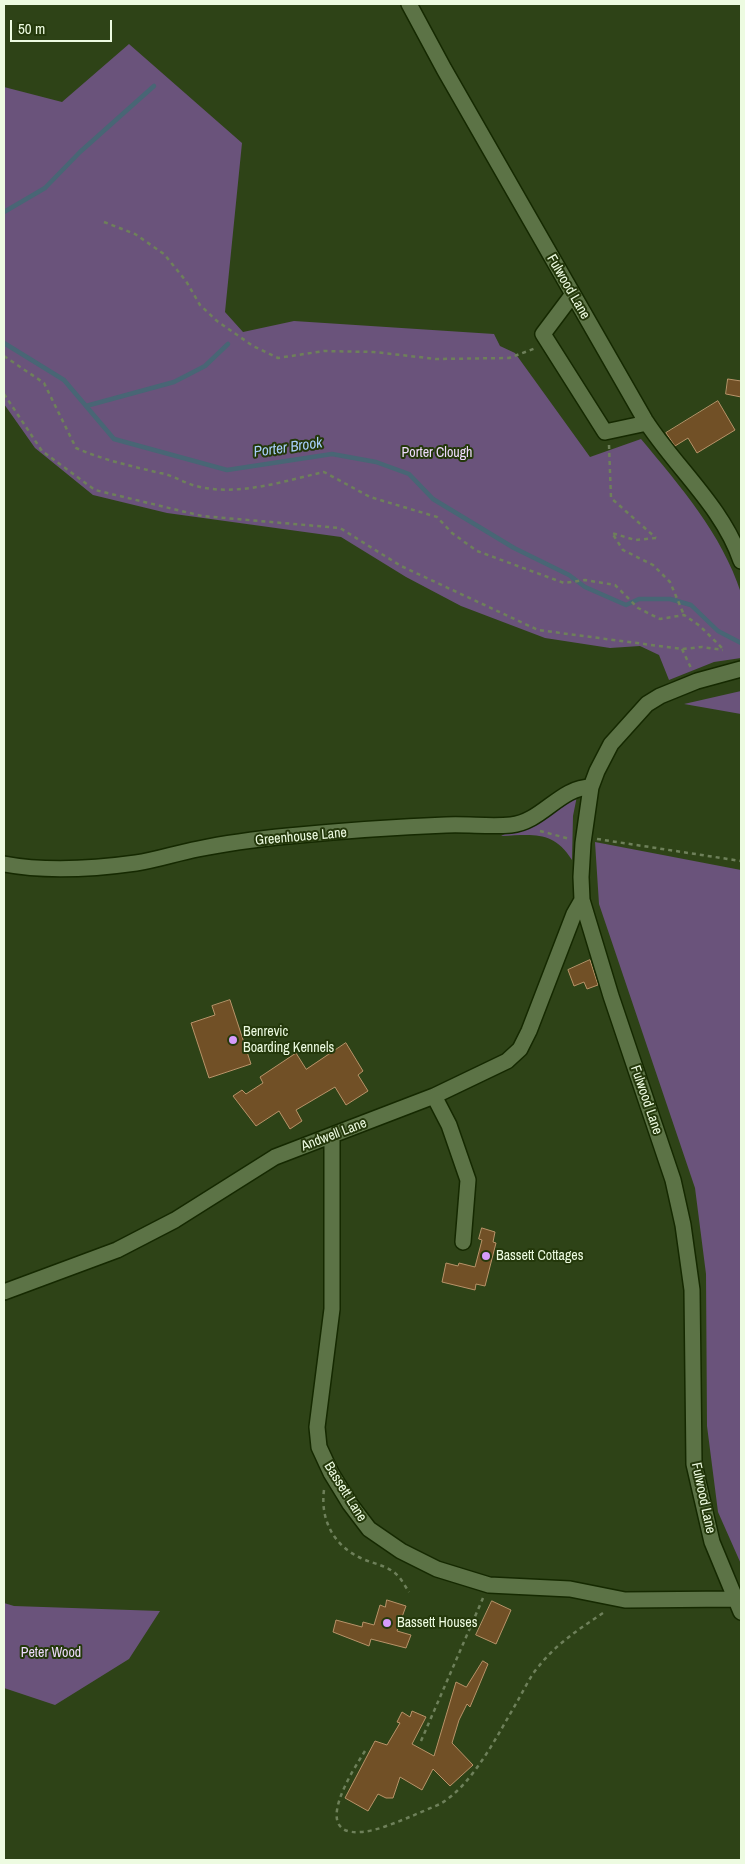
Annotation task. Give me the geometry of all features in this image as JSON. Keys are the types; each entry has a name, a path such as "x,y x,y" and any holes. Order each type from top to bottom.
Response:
{"street":[{"name":"Fulwood Lane","path":"409,4 444,69 647,423 661,446 714,510 736,544 741,561"},
{"path":"572,294 543,334 605,432 647,423"},
{"name":"Fulwood Lane","path":"738,1605 712,1542 694,1464 692,1290 673,1180 611,996 582,900 583,843 591,787 611,744 647,704 660,696 697,681 741,669"},
{"name":"Greenhouse Lane","path":"4,864 22,868 88,868 136,863 200,848 288,836 446,825 510,825 537,816 581,788 591,787"},
{"name":"Andwell Lane","path":"4,1292 117,1250 175,1220 275,1157 434,1096 507,1061 520,1049 529,1031 574,914 582,900"},
{"path":"434,1096 449,1125 468,1180 463,1242"},
{"name":"Bassett Lane","path":"332,1136 332,1309 317,1427 319,1447 331,1473 368,1529 401,1551 437,1569 489,1585 570,1589 618,1599 738,1605"}],"path":[{"path":"104,222 135,234 164,254 186,281 200,305 217,321 253,346 278,358 324,351 374,352 436,359 509,358 549,343"},
{"path":"4,356 44,383 76,448 102,460 166,474 197,486 226,488 256,487 324,472 370,496 437,517 452,533 477,551 564,583 585,580 615,585 638,608 660,619 684,615"},
{"path":"4,394 42,451 95,490 202,516 340,528 401,566 538,630 682,649 702,646 724,650 700,626 684,615 670,582 654,565 623,550 612,533 635,540 656,538 611,498 610,447 605,432"},
{"path":"682,649 697,681"},
{"path":"538,830 583,843 595,839 611,839 741,861"},
{"path":"331,1473 326,1481 323,1502 325,1519 331,1533 348,1551 364,1560 386,1567 397,1574 409,1592"},
{"path":"421,1741 489,1585"},
{"path":"365,1751 338,1799 337,1817 342,1828 348,1833 365,1832 404,1819 441,1803 459,1788 479,1764 538,1666 558,1646 611,1608 618,1599"}],"green space":[{"name":"Porter Clough","path":"129,44 242,143 225,312 243,332 294,321 494,334 500,346 515,353 590,457 641,439 685,493 723,551 741,593 743,616 741,658 714,662 669,680 659,655 640,646 610,648 545,638 461,606 406,577 341,537 167,513 93,495 35,448 4,404 4,87 62,102"},
{"path":"741,691 741,714 684,704"},
{"path":"577,796 573,816 572,860 565,850 550,839 533,835 501,836"},
{"path":"595,842 741,870 741,1564 718,1512 707,1426 706,1274 695,1188 599,904"},
{"name":"Peter Wood","path":"4,1603 14,1606 160,1611 129,1659 55,1705 4,1688"}],"building":[{"path":"728,379 741,381 741,397 726,394"},
{"path":"718,401 735,430 697,453 688,438 675,446 666,433"},
{"path":"590,960 598,985 587,989 584,982 574,986 568,970"},
{"path":"230,1000 251,1064 209,1078 191,1023 215,1015 212,1006"},
{"path":"346,1043 363,1071 358,1075 368,1091 346,1105 335,1087 296,1110 302,1121 290,1129 279,1111 256,1126 233,1096 242,1090 246,1094 263,1083 260,1077 296,1053 306,1069"},
{"name":"Bassett Cottages","path":"482,1228 495,1232 493,1242 496,1243 485,1286 476,1284 475,1290 442,1282 446,1263 458,1266 459,1263 475,1267 482,1240 479,1239"},
{"name":"Bassett Houses","path":"387,1600 406,1606 397,1631 411,1635 406,1648 371,1639 369,1646 333,1632 336,1620 362,1627 363,1622 374,1625 380,1605 385,1607"},
{"path":"492,1601 511,1610 496,1644 476,1635"},
{"path":"483,1661 488,1664 470,1707 467,1704 459,1720 452,1743 473,1765 450,1786 433,1769 422,1790 400,1777 393,1798 386,1798 378,1794 368,1811 345,1798 375,1741 387,1745 400,1723 397,1722 402,1712 410,1717 412,1711 426,1717 412,1744 434,1756 456,1682 466,1687"}],"waterway":[{"path":"4,212 45,188 80,152 154,86"},
{"name":"Porter Brook","path":"4,343 64,380 114,439 227,470 332,454 376,462 409,474 433,499 514,548 569,575 585,587 626,605 639,599 670,599 691,605 718,631 741,643"},
{"path":"86,406 174,382 205,366 228,344"}],"place":[{"name":"Benrevic Boarding Kennels","path":"233,1040"},
{"name":"Bassett Cottages","path":"486,1256"},
{"name":"Bassett Houses","path":"387,1623"}]}
